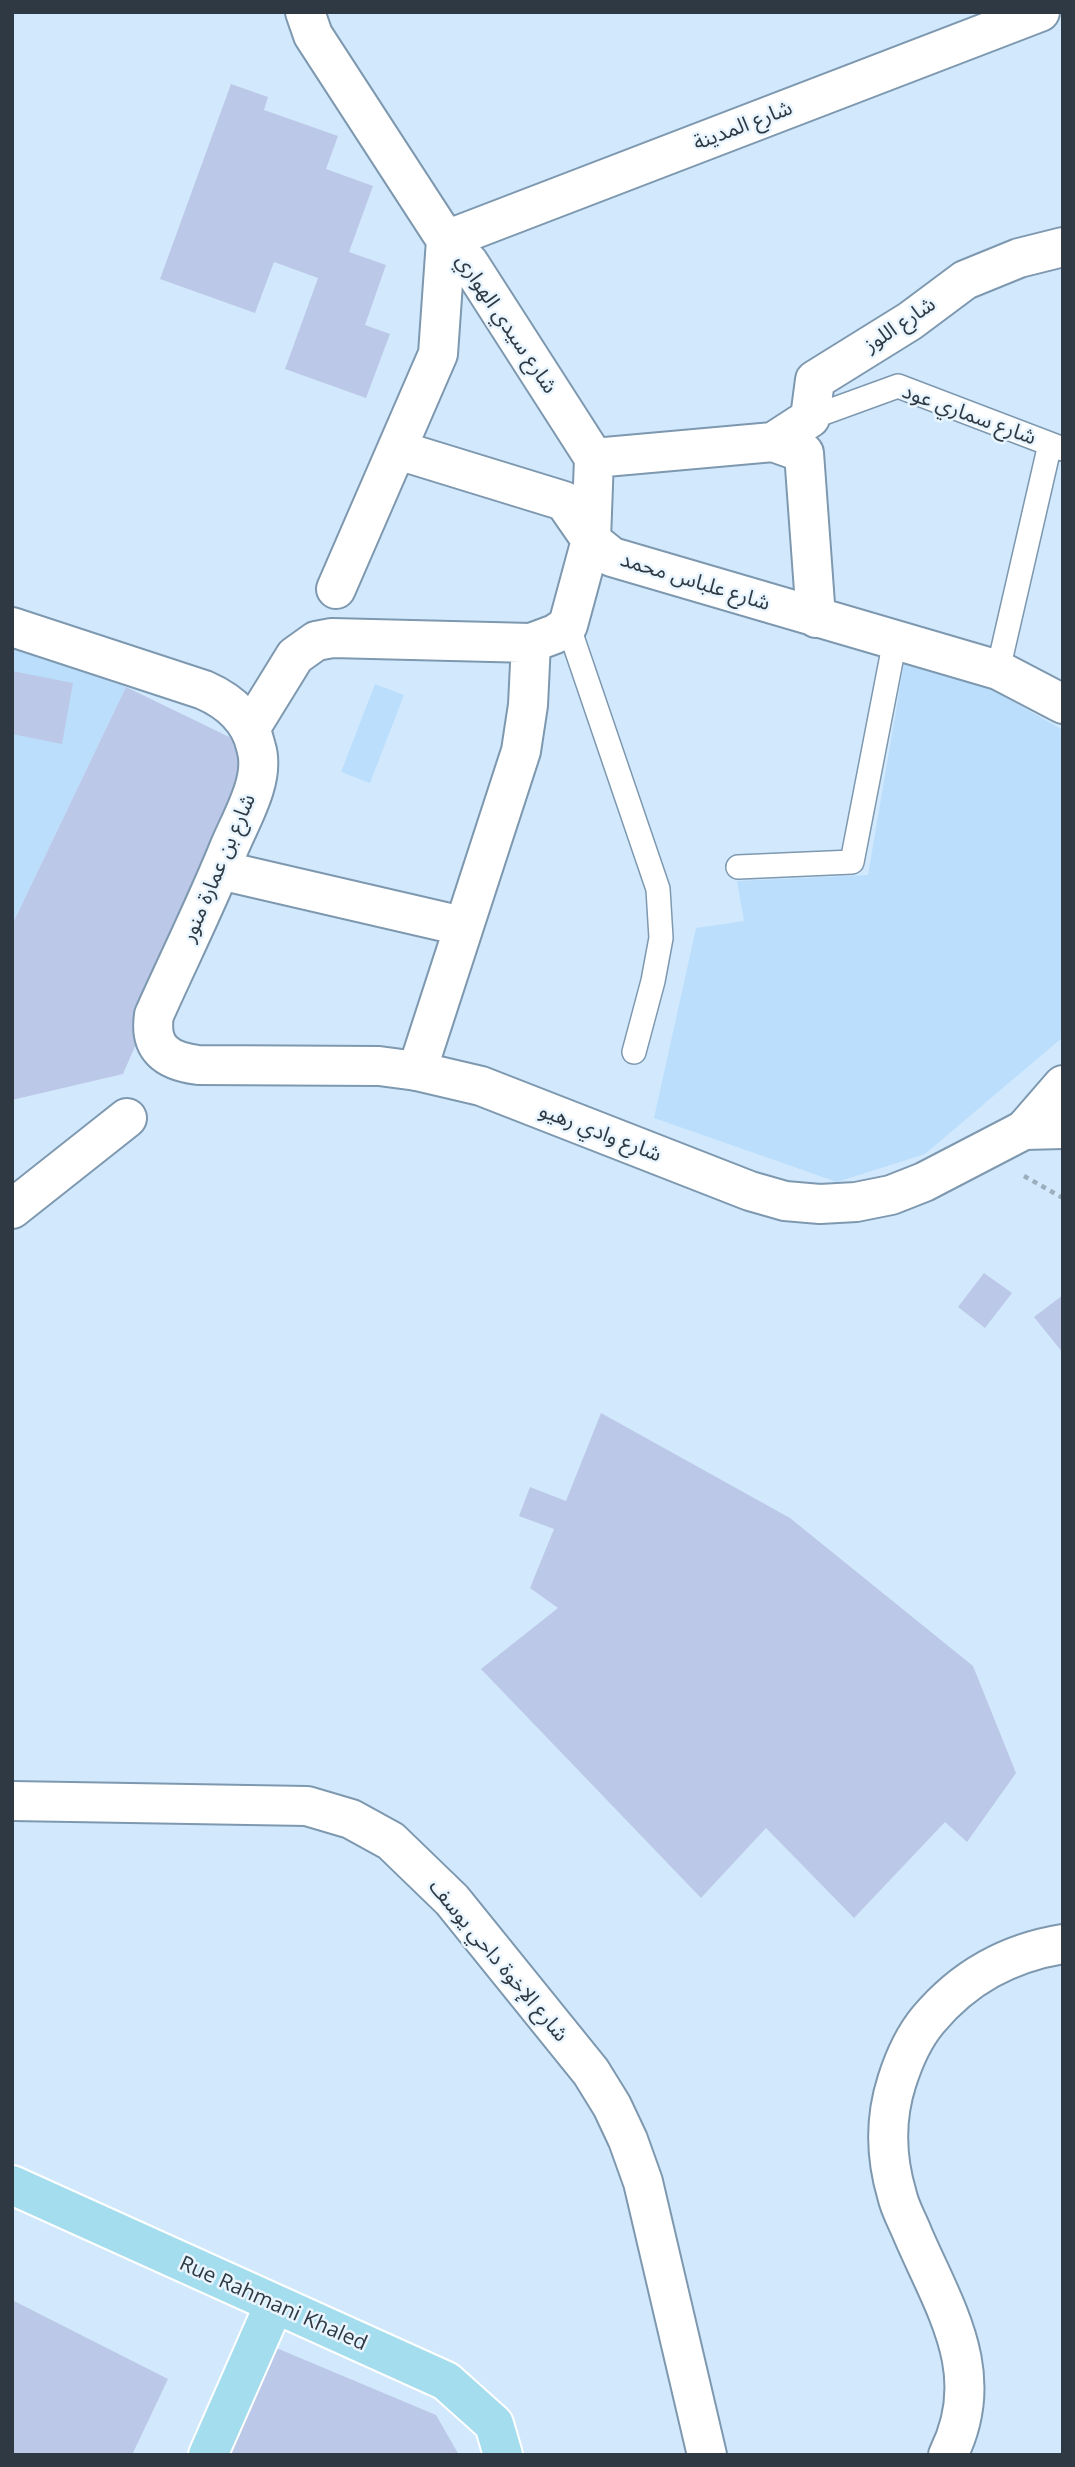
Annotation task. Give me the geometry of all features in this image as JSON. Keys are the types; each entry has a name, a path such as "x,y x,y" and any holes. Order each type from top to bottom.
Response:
{"main road":[{"name":"Rue Rahmani Khaled","path":"12,2185 446,2381 494,2424 503,2455"},
{"path":"208,2455 274,2305"}],"street":[{"name":"شارع سيدي الهواري","path":"304,12 313,35 446,240 469,263 594,458"},
{"name":"شارع المدينة","path":"446,240 1040,12"},
{"path":"336,589 438,354 446,240"},
{"name":"شارع اللوز","path":"810,418 815,380 910,321 965,279 1019,258 1063,247"},
{"path":"773,442 810,418"},
{"path":"250,729 295,656 316,641 331,638 531,643 555,635 568,625 591,540 594,458 773,442 804,453 816,618"},
{"name":"شارع علباس محمد","path":"398,450 564,501 591,540 612,557 998,670 1063,704"},
{"name":"شارع بن عمارة منور","path":"12,627 222,698 236,710 250,729 257,748 258,771 253,790 154,1015"},
{"path":"417,1071 521,751 528,705 531,643"},
{"path":"220,870 462,926"},
{"name":"شارع وادي رهيو","path":"154,1015 152,1027 155,1040 162,1051 172,1059 184,1063 379,1066 417,1071 481,1086 750,1191 785,1201 820,1204 856,1202 891,1195 924,1182 1024,1130 1063,1129"},
{"path":"1024,1130 1063,1085"},
{"path":"12,1209 127,1118"},
{"name":"شارع الإخوة داحي يوسف","path":"12,1801 307,1806 351,1819 391,1841 452,1900 591,2072 612,2106 643,2182 707,2455"},
{"path":"948,2455 960,2427 964,2405 964,2361 956,2335 897,2198 889,2164 888,2128 893,2094 904,2060 921,2029 943,2001 971,1979 1001,1961 1035,1949 1063,1944"}],"lane":[{"name":"شارع سماري عود","path":"810,418 898,386 1056,447 998,670"},
{"path":"568,625 658,889 661,938 653,981 634,1052"},
{"path":"738,867 852,862 895,640"}],"shaded area":[{"path":"12,643 126,687 12,925"},
{"path":"904,663 977,681 1063,730 1063,1037 925,1154 837,1182 654,1118 696,928 744,921 737,881 868,875"},
{"path":"375,684 404,695 370,783 341,772"}],"building":[{"path":"231,84 268,97 264,110 338,136 326,169 373,186 349,252 386,265 365,325 390,334 366,398 285,369 318,278 274,262 255,313 160,279"},
{"path":"12,671 73,683 62,744 12,734"},
{"path":"126,687 250,747 250,782 123,1074 12,1100 12,925"},
{"path":"984,1273 1012,1293 985,1328 958,1307"},
{"path":"1063,1295 1063,1353 1034,1317"},
{"path":"601,1413 790,1518 973,1666 1016,1773 967,1842 945,1822 854,1918 766,1828 701,1898 481,1669 558,1608 530,1588 554,1529 519,1516 530,1487 566,1501"},
{"path":"12,2300 168,2379 132,2455 12,2455"},
{"path":"274,2347 436,2415 459,2455 226,2455"}]}
